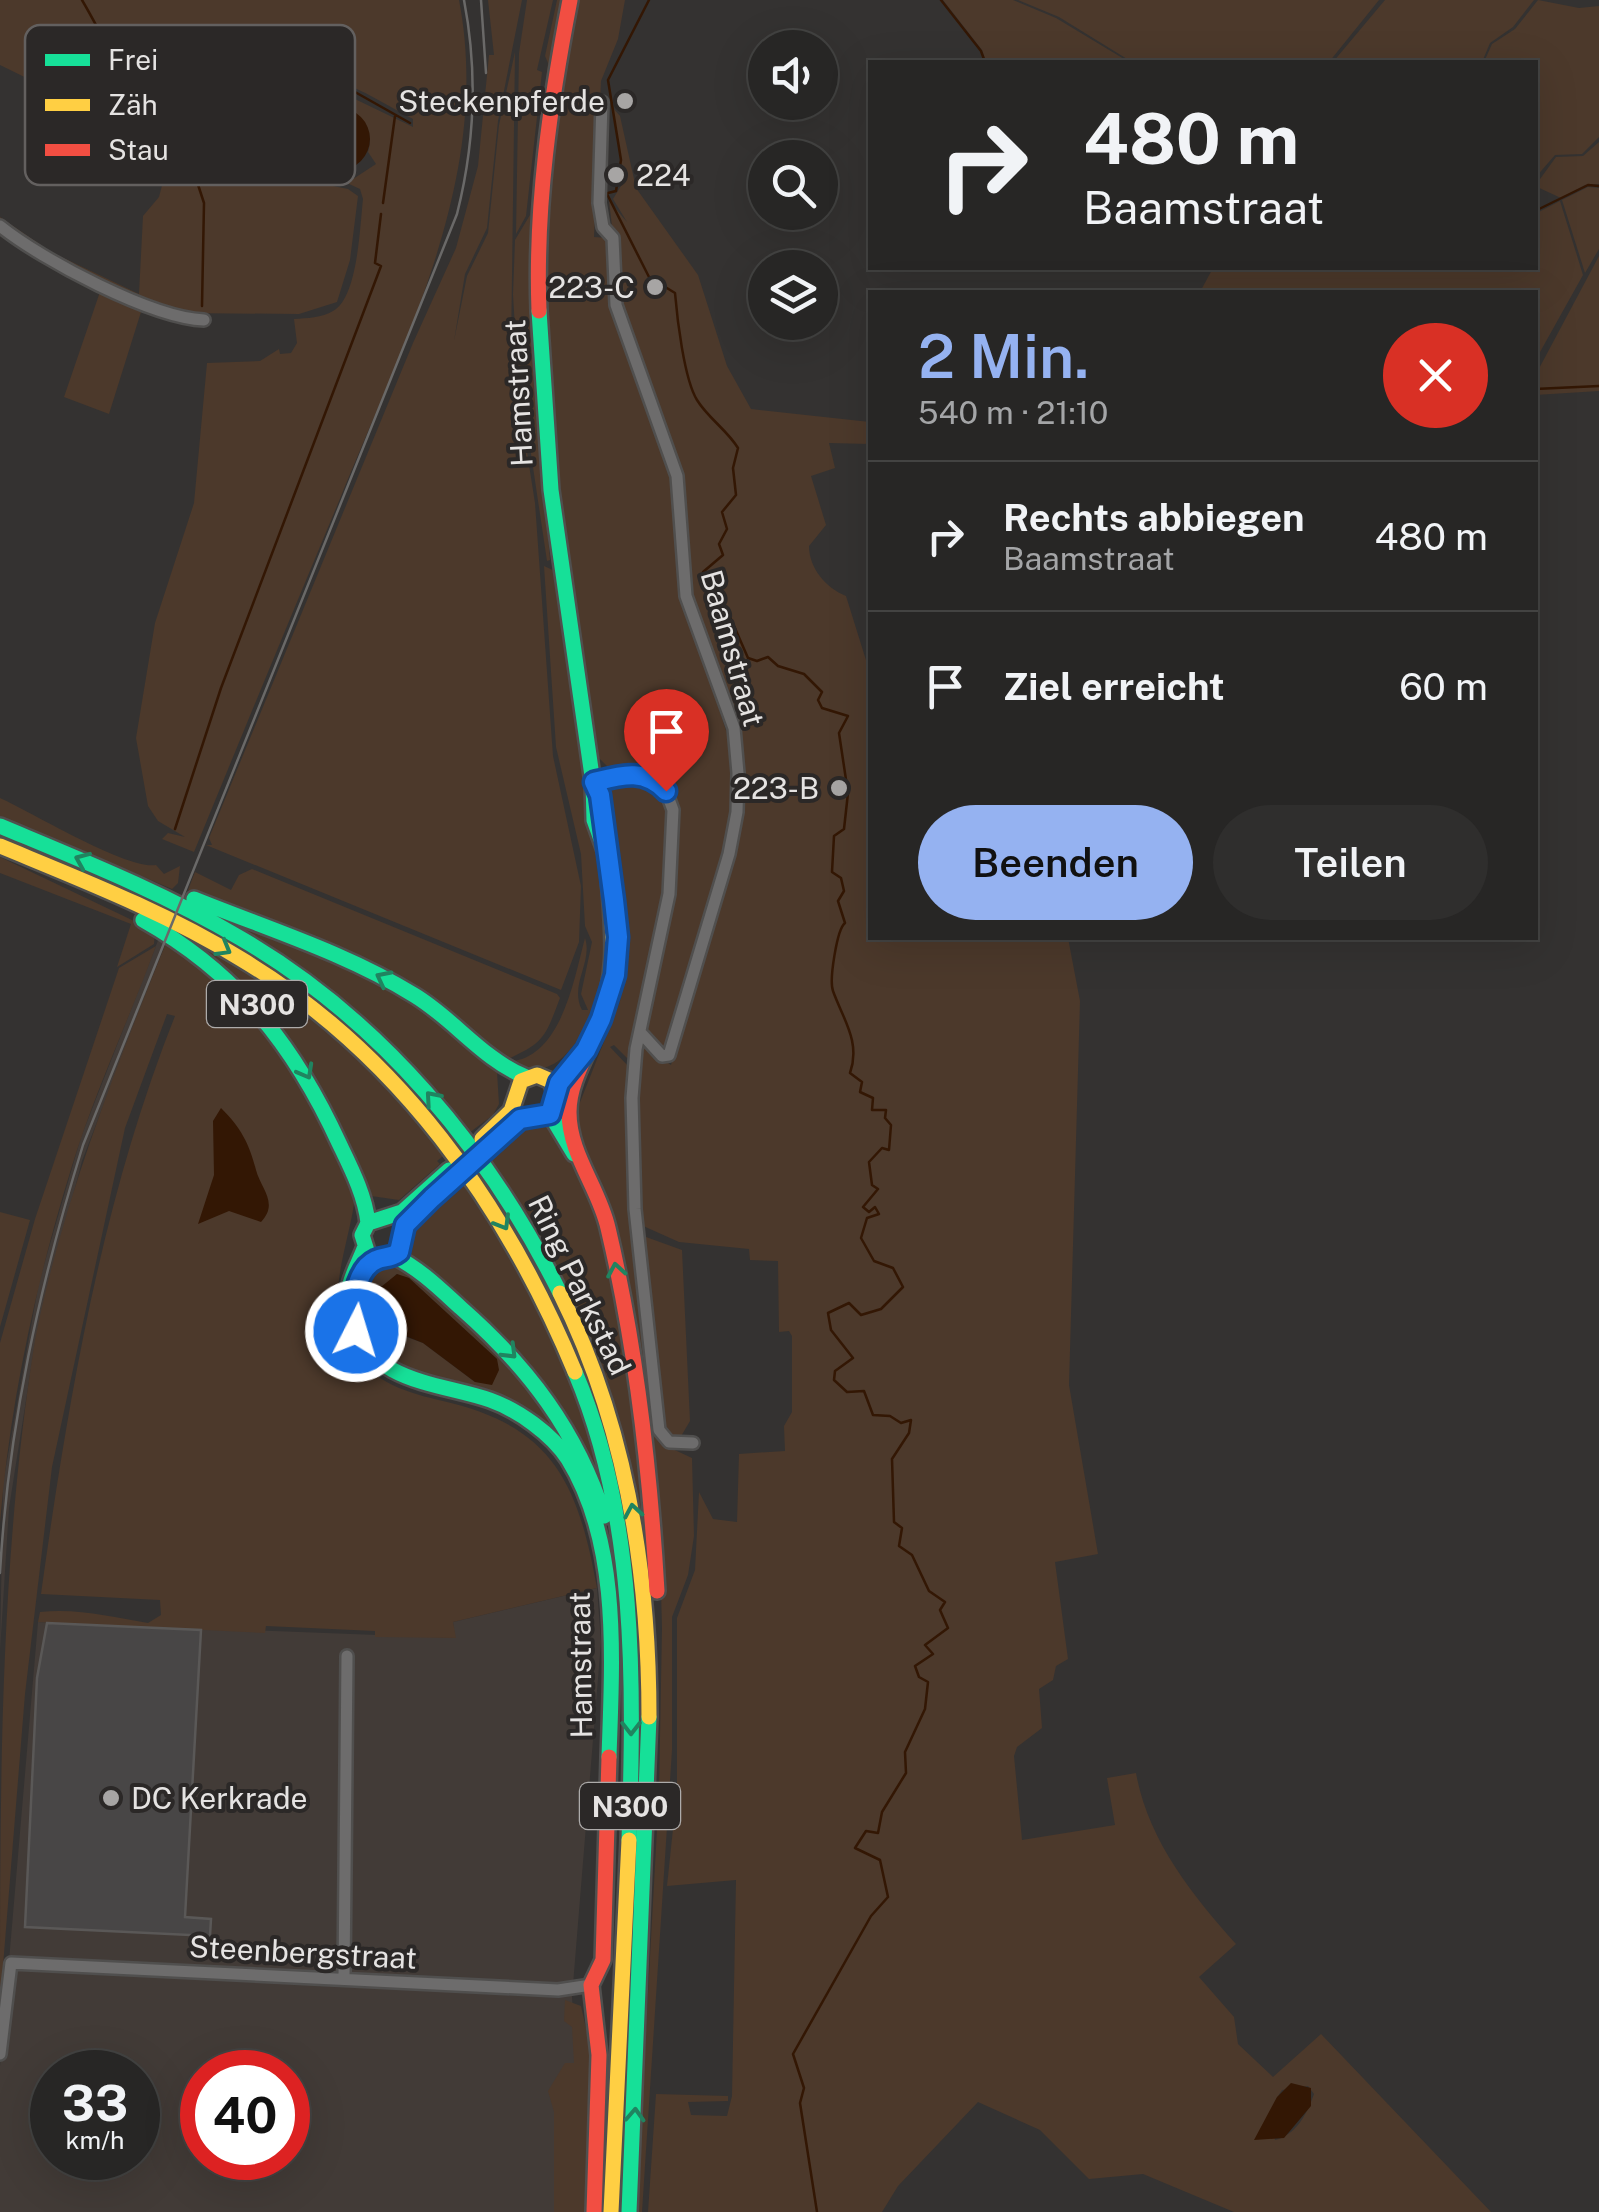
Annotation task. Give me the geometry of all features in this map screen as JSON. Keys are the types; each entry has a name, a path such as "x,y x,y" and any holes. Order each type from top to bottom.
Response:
{"main road":[{"name":"Hamstraat","path":"379,1255 362,1235 368,1223 402,1212 520,1119 550,1114 550,1083 586,1050 601,1019 618,951 607,856 598,837 591,797 594,782 551,491 542,387 546,160 554,77 570,0"},
{"name":"Ring Parkstad","path":"0,826 116,874 226,929 316,989 414,1078 477,1154 513,1206 588,1352 620,1449 642,1570 648,1678 641,1981 629,2212"},
{"name":"Ring Parkstad","path":"0,846 174,920 276,982 368,1058 416,1107 468,1171 540,1290 589,1406 614,1507 629,1630 632,1766 611,2212"},
{"name":"N300","path":"41,863 174,936 217,967 256,1003 312,1082 364,1202 368,1223"},
{"name":"N300","path":"116,874 189,897 382,977 428,1003 505,1066 526,1077"},
{"name":"N300","path":"601,1019 594,1048 575,1081 569,1110 575,1145 591,1175 608,1223 648,1462 657,1590 648,1678"},
{"name":"Hamstraat","path":"485,1143 511,1111 517,1086 526,1077"},
{"path":"526,1077 550,1083"},
{"name":"N300","path":"550,1114 559,1135 591,1175"},
{"name":"Hamstraat","path":"452,1173 410,1218 402,1246 379,1255 348,1288 361,1342 393,1372 492,1402 540,1429 566,1457 590,1507 608,1589 612,1647 603,1960 591,1986 597,2005 600,2075 594,2212"},
{"name":"N300","path":"379,1255 428,1279 506,1347 556,1407 599,1498 629,1630"}],"street":[{"name":"Baamstraat","path":"602,102 599,203 603,227 613,238 613,294 677,476 686,596 734,728 738,773 737,812 726,867 670,1055 662,1056 640,1032"},
{"path":"0,226 52,262 144,306 204,320"},
{"path":"594,782 626,774 646,776 666,791 673,810 667,906 640,1032 632,1098 635,1209 659,1430 669,1442 693,1443"},
{"path":"344,1979 347,1656"},
{"name":"Steenbergstraat","path":"0,2054 12,1963 558,1990 591,1986"}],"shaded area":[{"path":"0,0 459,0 466,66 464,130 453,194 436,257 390,381 194,852 162,839 168,833 185,837 158,821 148,806 136,738 155,623 194,503 207,363 260,361 279,349 280,354 291,353 297,343 294,319 324,315 341,304 353,277 363,199 360,189 351,185 355,185 355,178 376,164 368,152 368,130 355,114 355,99 413,127 413,119 355,89 355,25 25,25 25,77 0,65"},
{"path":"488,0 522,0 498,121 487,228 465,274 454,341 467,276 488,233 499,125 515,52 511,350 535,503 553,756 581,886 579,942 561,990 206,845 212,845 209,838 456,248 478,166 489,55 494,55"},
{"path":"527,0 553,0 537,70 542,72 526,216 516,234 519,53"},
{"path":"557,0 562,0 547,81 537,406 550,560 547,561 517,360 513,295 515,240 530,215 548,63 545,56"},
{"path":"577,0 625,0 618,39 601,81 594,237 608,238 610,300 673,469 680,589 734,755 734,815 671,1044 663,1051 646,1027 670,914 677,806 673,794 660,780 643,773 611,770 598,757 553,436 545,274 547,193 557,98"},
{"path":"943,0 1013,0 1056,18 1126,60 985,60 982,50"},
{"path":"1018,0 1379,0 1331,60 1129,60 1059,17"},
{"path":"1385,0 1534,0 1513,27 1490,43 1483,60 1335,60"},
{"path":"1538,0 1579,8 1599,6 1599,137 1582,154 1555,155 1538,175 1538,60 1485,60 1492,44 1515,29"},
{"path":"612,107 620,116 636,188 698,275 727,366 751,409 868,422 868,444 829,443 835,468 811,476 826,525 809,546 820,576 846,596 868,667 868,940 1068,940 1080,1001 1069,1385 1098,1554 1055,1562 1068,1659 1056,1666 1053,1680 1039,1689 1042,1728 1017,1747 1014,1756 1022,1840 1115,1825 1107,1778 1136,1773 1161,1844 1188,1886 1236,1944 1199,1977 1234,2017 1238,2044 1273,2077 1321,2034 1491,2212 1234,2212 1143,2174 1089,2179 1040,2130 978,2102 898,2186 882,2212 648,2212 656,2094 728,2096 728,2101 688,2102 691,2115 727,2116 732,2096 736,1880 667,1886 677,1791 677,1618 695,1570 699,1492 713,1519 737,1522 739,1454 785,1451 784,1426 792,1412 792,1336 789,1331 779,1332 778,1261 750,1260 749,1249 679,1242 641,1225 636,1117 641,1045 671,1065 738,827 742,755 690,591 685,504 623,320 609,201 627,222 613,199 624,181","holes":["1308,2086 1314,2094 1289,2134 1275,2140 1273,2108 1282,2090"]},
{"path":"355,113 368,127 368,151 355,165"},
{"path":"1599,142 1599,184 1585,185 1561,198 1538,187 1556,157 1583,156"},
{"path":"162,185 328,185 348,189 358,196 350,260 337,302 299,314 180,313 151,305 61,263 0,222 0,217 51,252 139,294 143,216 159,197"},
{"path":"1588,187 1599,188 1599,249 1585,273 1562,200"},
{"path":"1560,201 1583,275 1538,356 1538,290 1201,290 1212,270 1538,270 1538,212"},
{"path":"1599,256 1599,391 1538,395 1538,370"},
{"path":"102,286 141,312 109,414 64,397"},
{"path":"544,566 557,572 583,768 603,871 610,942 606,976 596,1009 578,1040 554,1063 522,1071 514,1061 530,1055 555,1029 585,938 586,956 578,992 582,1010 588,1010 581,994 592,942 585,926 581,854 556,747"},
{"path":"628,779 655,787 664,808 668,838 666,875 631,1056 627,1058 614,1045 610,1047 629,1067 654,1428 664,1445 692,1458 694,1536 688,1575 672,1617 672,1750 642,2212 636,2212 659,1793 660,1554 621,1283 573,1120 620,1001 628,954 628,920 605,803 611,787"},
{"path":"0,798 124,859 156,865 164,874 180,866 178,883 172,889 0,816"},
{"path":"0,857 155,931 154,944 117,967 131,924 0,873"},
{"path":"252,869 557,994 560,998 547,1030 537,1043 508,1059 463,1025 188,890 195,872 231,890 239,875"},
{"path":"185,901 411,996 497,1072 499,1104 493,1115 469,1133"},
{"path":"175,927 231,959 366,1062 448,1152 437,1161 440,1164 399,1200 371,1196 314,1080"},
{"path":"159,938 166,942 82,1161 36,1337 9,1508 0,1651 3,1483 39,1282 81,1137"},
{"path":"168,938 219,974 249,1003 307,1092 341,1159 354,1204 339,1279 339,1316 352,1351 381,1379 480,1412 511,1426 535,1443 569,1489 597,1588 453,1622 456,1638 375,1637 375,1631 266,1626 265,1633 38,1622 40,1612 54,1611 148,1623 161,1615 160,1600 41,1594 91,1301 127,1156 175,1016 167,1014 125,1128 52,1467 25,1694 0,2003 4,1670 15,1504 35,1340 75,1186"},
{"path":"156,946 81,1138 47,1254 18,1387 0,1523 0,1343 35,1219 119,968"},
{"path":"221,1108 243,1136 267,1196 269,1209 261,1222 229,1211 198,1224 214,1175 213,1121"},
{"path":"544,1121 578,1171 597,1215 635,1399 645,1549 486,1156 516,1126"},
{"path":"465,1175 531,1285 579,1404 605,1486 570,1425 403,1255 413,1220"},
{"path":"0,1212 30,1220 0,1327"},
{"path":"646,1237 682,1250 690,1421 680,1438 670,1437 665,1429 642,1240"},
{"path":"397,1263 538,1389 603,1524 609,1548 542,1424 431,1384 381,1352 365,1332 359,1308 363,1285 376,1266","holes":["396,1274 409,1278 497,1359 475,1382 423,1343 384,1329"]},
{"path":"397,1274 409,1278 497,1359 499,1370 492,1385 475,1382 423,1343 372,1323 368,1316 376,1291"},
{"path":"597,1588 601,1642 572,1997 577,2072 574,2212 0,2212 0,2066 38,1622 455,1638 453,1622"},
{"path":"565,2000 581,2006 593,2059 590,2212 554,2212 554,2112 548,2091 565,2063 574,2063 572,2027 564,2021"},
{"path":"1291,2083 1311,2088 1311,2106 1284,2138 1254,2140 1277,2097"}],"building":[{"name":"DC Kerkrade","path":"47,1623 201,1630 185,1917 211,1919 210,1936 25,1927 37,1678"}],"waterway":[{"path":"82,0 96,25"},
{"path":"608,193 616,191 621,160 608,80 649,0"},
{"path":"941,0 984,60"},
{"path":"355,92 410,123"},
{"path":"383,203 395,116"},
{"path":"198,185 204,203 202,306"},
{"path":"1538,210 1588,185 1599,186"},
{"path":"607,194 649,277 675,293 692,390 738,448 733,468 736,495 722,512 727,529 719,544 723,555 703,572 708,603 727,610 748,658 757,661 768,657 778,666 804,674 822,692 818,700 822,708 848,716 839,733 848,793 844,829 834,836 832,872 841,878 844,891 838,901 845,923 837,944 832,985 852,1041 850,1073 862,1082 860,1092 873,1098 872,1110 886,1110 885,1118 891,1125 889,1150 882,1148 869,1162 872,1185 878,1189 863,1207 869,1212 875,1207 879,1214 867,1218 861,1238 874,1261 893,1268 903,1287 881,1309 861,1315 849,1303 828,1313 831,1330 853,1358 835,1371 834,1380 847,1392 864,1391 873,1415 890,1416 901,1423 911,1420 909,1433 892,1459 894,1522 902,1528 899,1546 912,1555 929,1591 945,1602 940,1610 948,1628 925,1645 933,1654 915,1666 919,1677 928,1682 925,1709 905,1752 906,1773 882,1812 878,1833 866,1831 855,1848 880,1860 888,1897 871,1916 793,2054 804,2088 800,2103 817,2212"},
{"path":"175,829 221,688 381,266 375,263 381,214"},
{"path":"1538,389 1599,386"}],"railway":[{"path":"0,1573 10,1464 28,1356 83,1145 457,214 468,161 473,81 464,0"},
{"path":"481,0 486,73"}],"traffic: fast":[{"path":"539,311 551,490 593,783 594,820 607,856"},
{"path":"0,826 182,906 291,971 339,1008 426,1092 464,1139 499,1188 560,1293"},
{"path":"194,899 334,954 388,980 428,1005 496,1060 526,1077"},
{"path":"143,920 207,963 282,1043 322,1107 344,1152 361,1192 368,1223"},
{"path":"556,1089 581,1057"},
{"path":"550,1114 574,1154"},
{"path":"449,1170 402,1212 368,1223 362,1235 368,1254 380,1259 394,1255 412,1216 455,1177"},
{"path":"364,1249 348,1299 362,1341 375,1357 409,1377 490,1400 523,1416 561,1450 585,1493 597,1528 610,1604 609,1757"},
{"path":"394,1256 445,1294 529,1377 565,1428 604,1516"},
{"path":"575,1372 595,1428 621,1543 630,1662 629,1840"},
{"path":"629,2212 649,1717"}],"traffic: slow":[{"path":"597,1028 613,959 607,845"},
{"path":"0,846 123,898 212,942 298,997 350,1040 441,1138 480,1193 516,1250 575,1372"},
{"path":"482,1139 511,1111 521,1081 537,1075 551,1081 557,1099 550,1114 520,1119 488,1146"},
{"path":"455,1177 488,1146"},
{"path":"560,1293 602,1394 629,1500 644,1608 649,1717"},
{"path":"611,2212 629,1840"}],"traffic: jam":[{"path":"539,311 539,233 546,155 570,0"},
{"path":"601,1019 576,1076 570,1100 570,1127 604,1213 618,1272 646,1454 657,1591"},
{"path":"594,2212 599,2055 591,1985 603,1960 609,1757"}],"place":[{"name":"Steckenpferde","path":"625,101"},
{"name":"224","path":"616,175"},
{"name":"223-C","path":"655,287"},
{"name":"223-B","path":"839,788"},
{"name":"DC Kerkrade","path":"111,1798"}],"route":[{"path":"356,1331 352,1310 366,1270 378,1259 388,1259 399,1252 410,1218 514,1123 550,1114 559,1083 586,1050 601,1019 615,975 618,937 607,836 594,782 634,774 652,778 666,791"}]}
